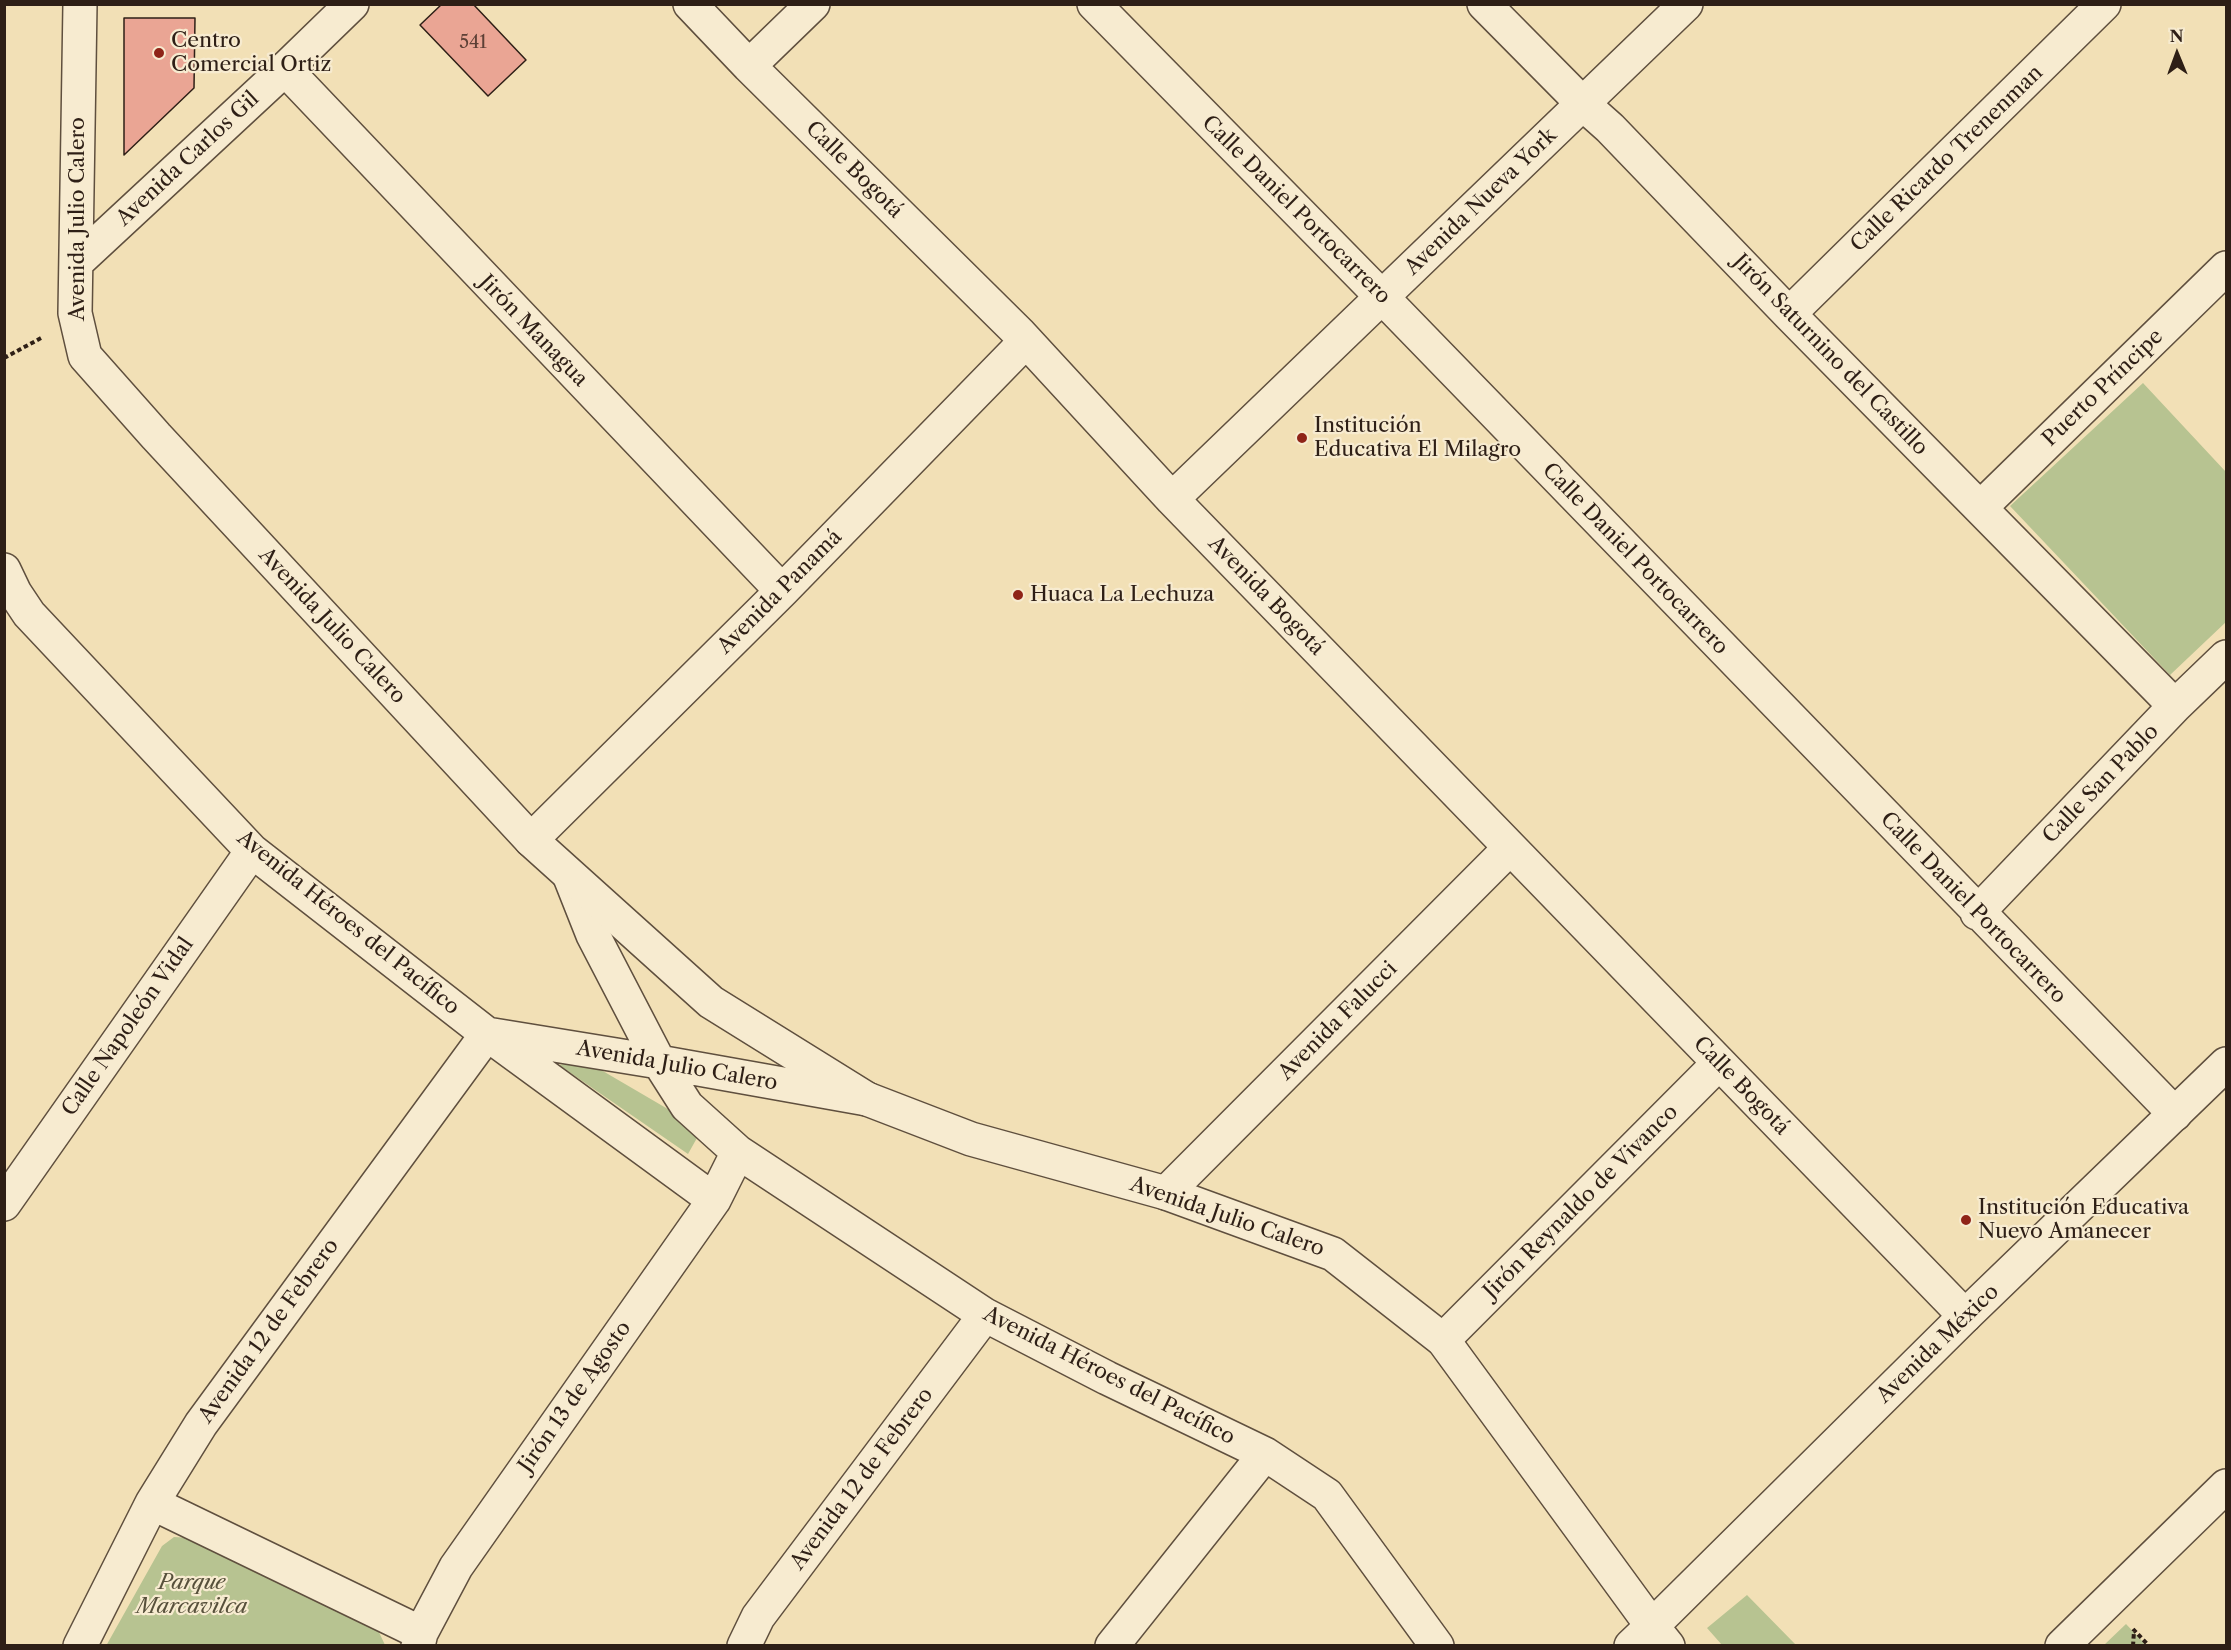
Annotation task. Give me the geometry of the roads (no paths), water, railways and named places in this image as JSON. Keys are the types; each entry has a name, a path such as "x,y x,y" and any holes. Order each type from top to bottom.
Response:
{"street":[{"name":"Avenida Julio Calero","path":"80,4 75,313 85,356 164,445 531,840 711,1002 867,1099 971,1139 1166,1193 1333,1254 1443,1340 1650,1639"},
{"name":"Avenida Carlos Gil","path":"76,263 352,4"},
{"name":"Calle Bogotá","path":"690,4 749,66 1023,337"},
{"path":"749,66 813,4"},
{"name":"Calle Daniel Portocarrero","path":"1094,4 1382,297 1977,913 2175,1114"},
{"name":"Jirón Saturnino del Castillo","path":"1484,4 1583,104 1610,128 1789,314 2175,706"},
{"name":"Avenida Nueva York","path":"1172,499 1686,4"},
{"name":"Calle Ricardo Trenenman","path":"1789,314 2104,4"},
{"name":"Jirón Managua","path":"285,69 782,591"},
{"name":"Puerto Príncipe","path":"1980,508 2226,268"},
{"name":"Avenida Bogotá","path":"1023,337 1172,499 1514,851"},
{"name":"Avenida Panamá","path":"531,840 782,591 1023,337"},
{"name":"Avenida Héroes del Pacífico","path":"4,570 29,614 252,851 487,1034 714,1200"},
{"name":"Calle San Pablo","path":"1977,913 2175,706 2226,657"},
{"name":"Calle Napoleón Vidal","path":"4,1204 252,851"},
{"name":"Calle Bogotá","path":"1514,851 1965,1316"},
{"name":"Avenida Falucci","path":"1166,1193 1514,851"},
{"name":"Avenida Héroes del Pacífico","path":"570,877 593,935 658,1062 687,1106 738,1152 985,1315 1265,1454 1327,1495 1437,1646"},
{"name":"Avenida Julio Calero","path":"487,1034 867,1099"},
{"name":"Avenida 12 de Febrero","path":"80,1646 152,1503 201,1424 487,1034"},
{"name":"Jirón Reynaldo de Vivanco","path":"1443,1340 1719,1063"},
{"name":"Avenida México","path":"1650,1639 1965,1316 2226,1064"},
{"name":"Jirón 13 de Agosto","path":"419,1639 456,1567 714,1200 738,1152"},
{"name":"Avenida 12 de Febrero","path":"744,1646 758,1617 985,1315"},
{"path":"1112,1646 1265,1454"},
{"path":"2062,1646 2226,1486"},
{"path":"152,1503 419,1639"}],"place":[{"name":"Centro Comercial Ortiz","path":"159,53"},
{"name":"Institución Educativa El Milagro","path":"1302,438"},
{"name":"Huaca La Lechuza","path":"1018,595"},
{"name":"Institución Educativa Nuevo Amanecer","path":"1966,1220"}],"park label":[{"name":"Parque Marcavilca","path":"192,1595"}]}
